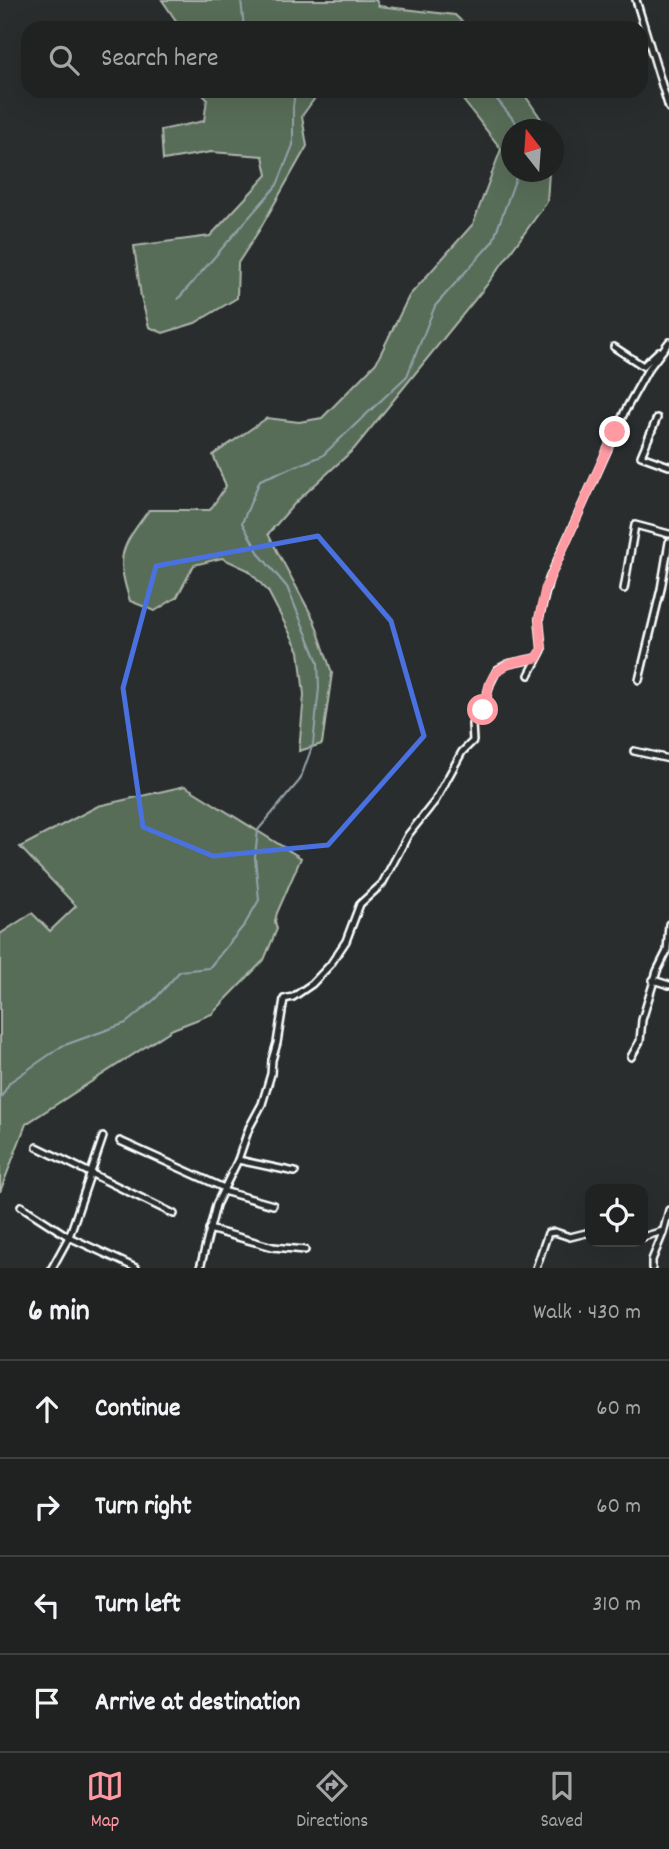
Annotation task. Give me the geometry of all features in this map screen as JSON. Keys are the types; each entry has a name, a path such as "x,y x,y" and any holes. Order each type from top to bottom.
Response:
{"street":[{"path":"636,0 643,21"},
{"path":"648,39 669,106"},
{"path":"614,346 643,366 669,342"},
{"path":"529,675 542,648 539,619 545,589 620,422 662,349"},
{"path":"657,418 641,456 669,466"},
{"path":"624,589 635,525 669,534"},
{"path":"639,680 661,589 669,542"},
{"path":"661,589 669,590"},
{"path":"200,1268 209,1229 223,1189 262,1104 278,1043 284,999 293,997 319,978 346,941 360,904 382,884 408,835 435,800 462,752 473,741 472,723 483,710 497,670 508,664 537,658"},
{"path":"634,751 669,759"},
{"path":"631,1056 640,1041 642,1020 653,980 667,951 669,924"},
{"path":"653,980 669,985"},
{"path":"52,1268 69,1237 103,1137"},
{"path":"120,1141 223,1189 273,1205"},
{"path":"37,1147 174,1214"},
{"path":"238,1160 295,1172"},
{"path":"21,1206 69,1237 136,1268"},
{"path":"652,1268 652,1260 669,1210"},
{"path":"209,1229 273,1247 305,1250"},
{"path":"648,1236 664,1231"},
{"path":"536,1268 548,1233 555,1232 570,1237 585,1233"}],"highlighted area":[{"path":"318,536 391,621 424,736 328,845 213,856 143,827 123,688 156,566"}],"green space":[{"path":"162,0 376,0 379,6 455,15 461,21 176,21"},
{"path":"315,98 302,116 307,146 238,263 237,298 195,323 163,333 149,327 141,297 134,246 210,236 267,175 263,156 211,152 163,160 161,130 204,121 207,99"},
{"path":"461,98 527,98 541,119 501,119 501,149"},
{"path":"501,149 501,182 548,182 547,202 486,286 354,449 296,502 268,534 314,620 332,673 322,744 299,751 304,695 299,651 268,591 248,570 222,558 194,565 177,597 155,611 130,601 123,572 123,552 149,510 210,510 226,486 213,455 267,418 299,422 322,418 376,363 409,296 473,224"},
{"path":"185,786 301,858 277,913 277,929 264,960 212,1014 173,1029 26,1124 0,1192 0,934 32,913 50,931 76,906 20,847 98,806"}],"waterway":[{"path":"241,0 243,21"},
{"path":"178,299 277,185 293,145 294,98"},
{"path":"496,98 513,119"},
{"path":"0,1099 10,1082 62,1046 126,1023 155,999 180,971 209,968 245,924 259,900 255,857 258,830 300,780 313,744 319,688 318,662 287,587 260,555 242,523 260,480 322,456 407,376 435,306 493,241 514,182"}],"route":[{"path":"483,710 497,670 508,664 537,658 541,652 539,619 545,589 615,432"}]}
